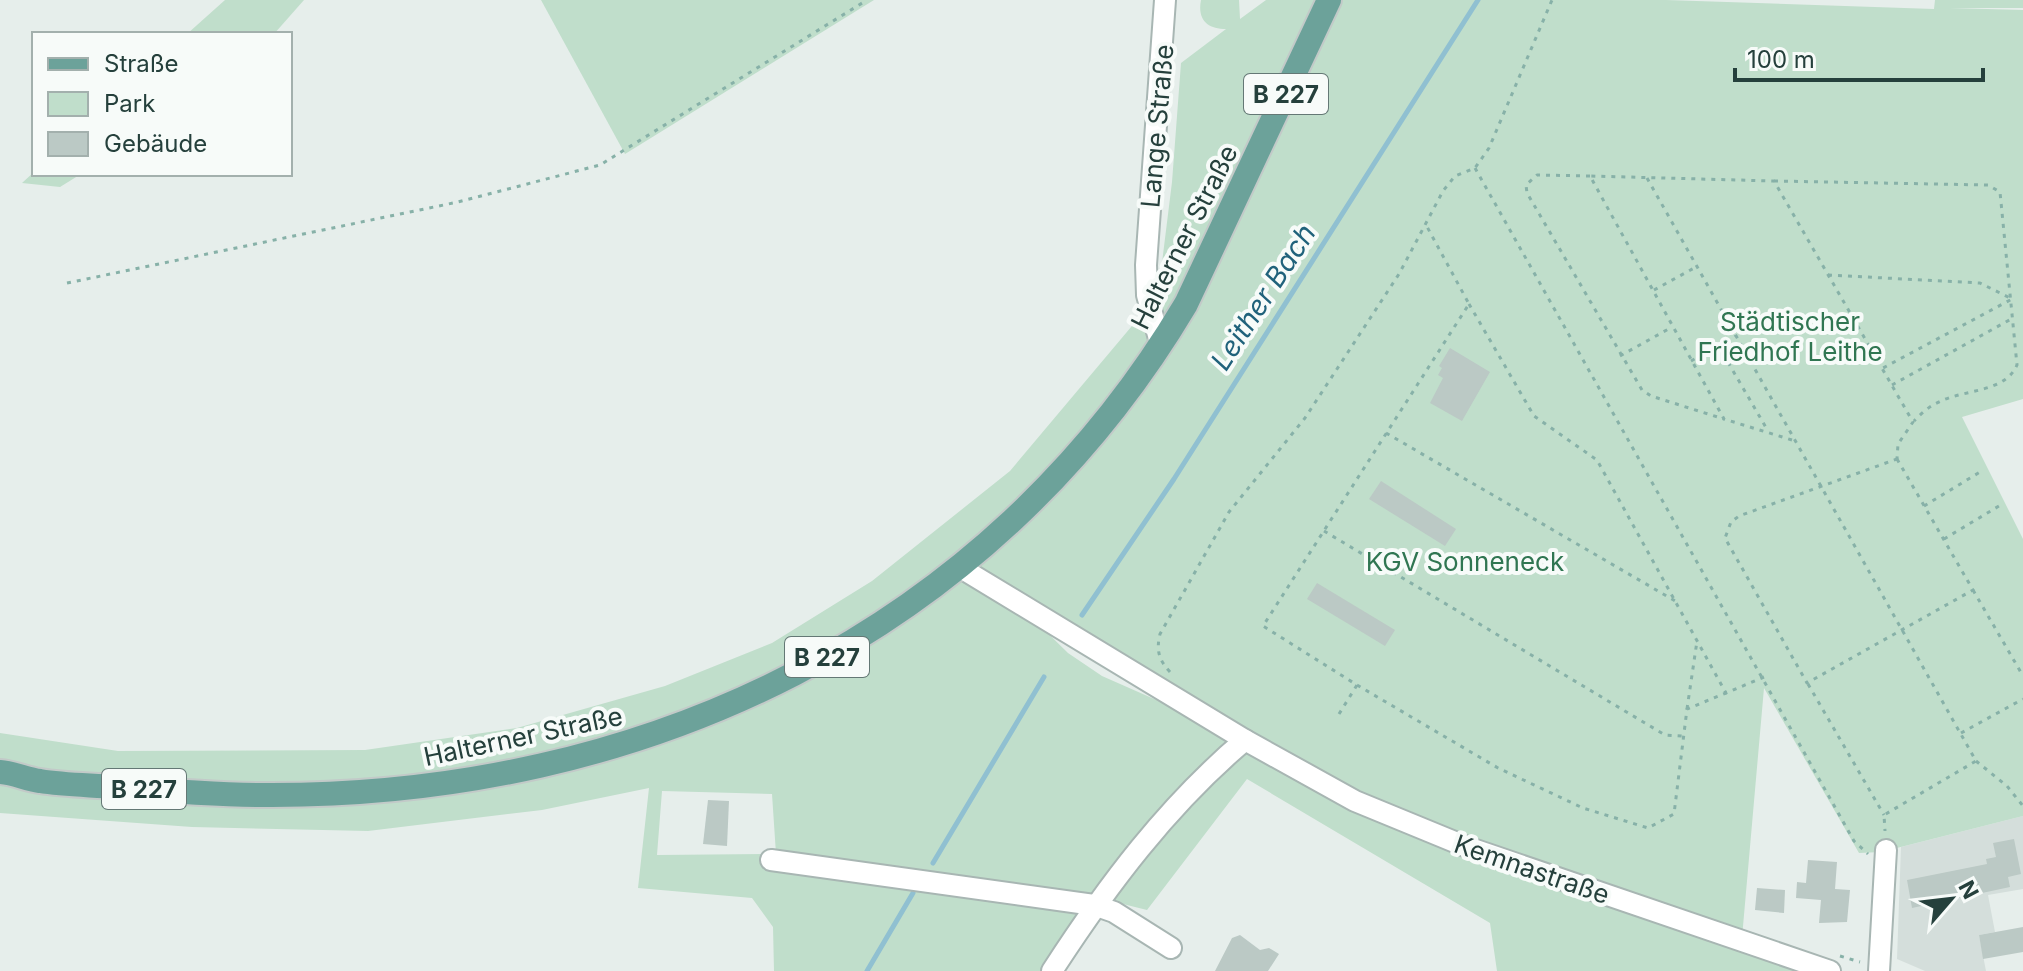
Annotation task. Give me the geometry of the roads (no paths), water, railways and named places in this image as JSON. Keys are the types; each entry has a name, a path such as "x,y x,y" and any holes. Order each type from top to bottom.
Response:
{"main road":[{"name":"Halterner Straße","path":"0,772 39,781 213,795 327,794 444,783 587,756 684,725 802,672 899,613 961,568 1055,480 1097,433 1161,346 1186,304 1243,189 1329,0"},
{"name":"Halterner Straße","path":"0,785 39,781"}],"street":[{"name":"Lange Straße","path":"1161,346 1147,295 1146,265 1165,0"},
{"name":"Kemnastraße","path":"961,568 1245,740 1355,801 1409,826 1830,971"},
{"path":"1052,971 1094,905 1173,809 1245,740"},
{"path":"1879,971 1886,858"},
{"path":"771,860 1094,905 1114,912 1171,948"}],"waterway":[{"name":"Leither Bach","path":"1082,615 1174,479 1478,0"},
{"name":"Leither Bach","path":"933,863 1044,677"},
{"name":"Leither Bach","path":"867,971 913,893"}],"park label":[{"name":"Städtischer Friedhof Leithe","path":"1790,336"},
{"name":"KGV Sonneneck","path":"1465,561"}]}
